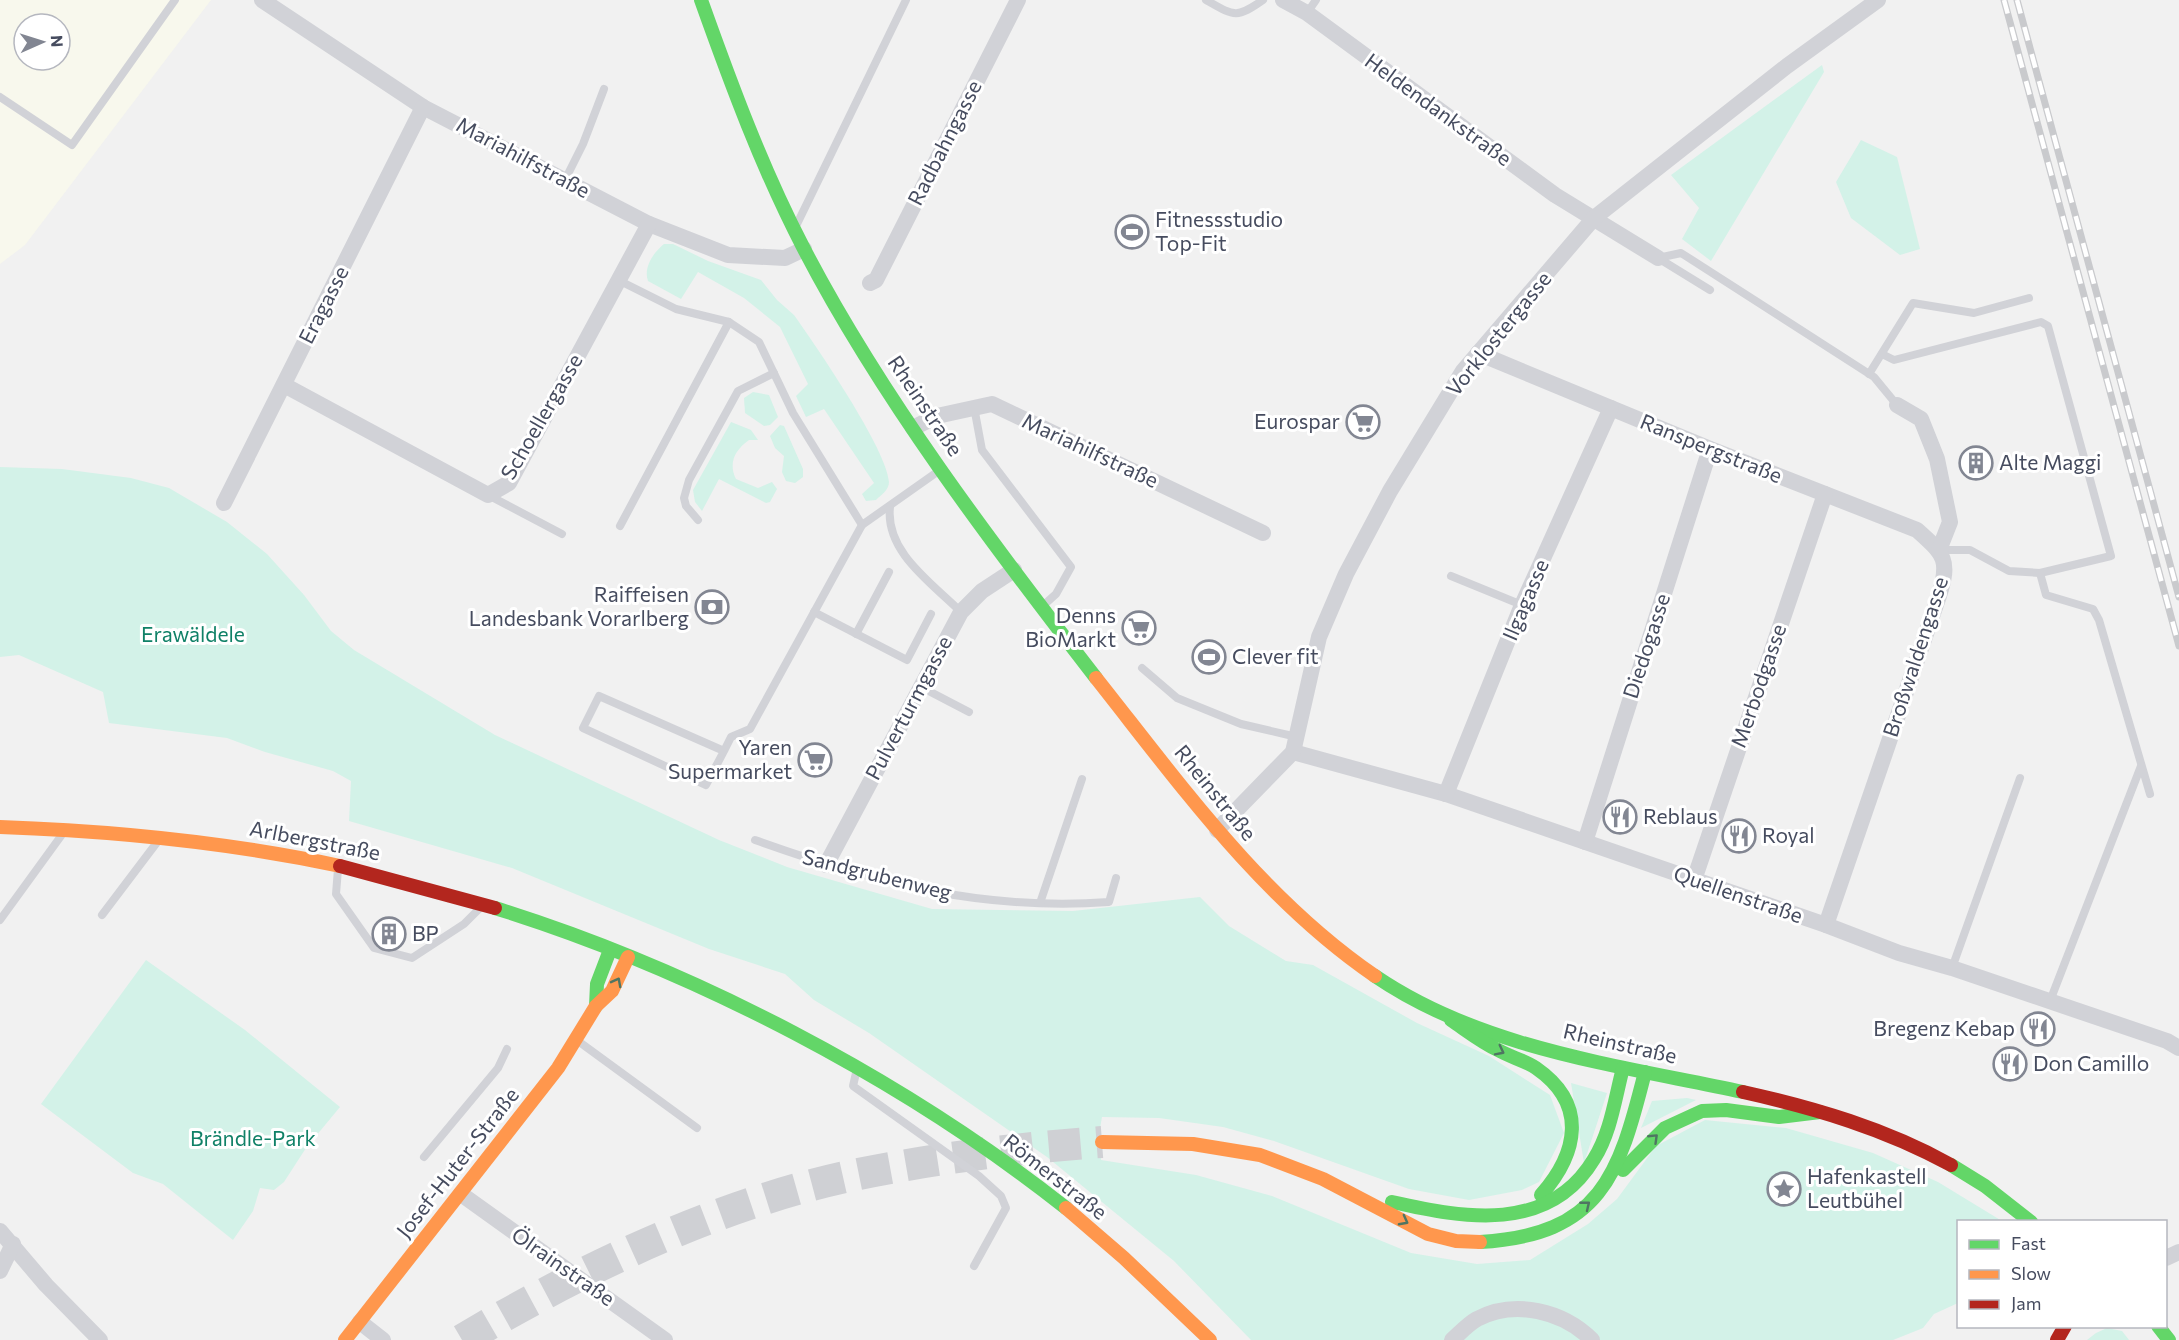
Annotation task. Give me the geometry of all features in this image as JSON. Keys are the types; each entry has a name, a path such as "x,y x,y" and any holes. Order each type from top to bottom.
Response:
{"main road":[{"name":"Rheinstraße","path":"701,0 755,147 794,230 853,335 913,428 1014,570 1217,830 1256,876 1326,941 1390,986 1451,1020 1563,1054 1779,1100 1881,1132 1940,1159 1973,1178 2030,1220"},
{"name":"Arlbergstraße","path":"0,827 66,829 160,837 232,846 338,866 485,904 610,950"},
{"name":"Römerstraße","path":"610,950 709,990 788,1029 1000,1159 1070,1212 1210,1340"},
{"name":"Josef-Huter-Straße","path":"597,1006 597,984 610,950"},
{"name":"Josef-Huter-Straße","path":"345,1340 553,1074 597,1006 612,992 628,957"},
{"path":"1451,1020 1498,1050 1535,1068 1560,1091 1570,1109 1573,1141 1567,1161 1532,1208"},
{"path":"1353,1193 1462,1216 1503,1217 1553,1201 1572,1190 1594,1160 1605,1137 1623,1068"},
{"path":"1102,1142 1197,1144 1282,1161 1353,1193 1432,1235 1479,1242 1503,1242 1531,1235 1577,1212 1597,1196 1612,1177 1631,1129 1645,1072"},
{"path":"1612,1177 1630,1165 1652,1138 1671,1123 1695,1111 1722,1107 1779,1117 1820,1112"},
{"path":"2160,1328 2169,1340"}],"street":[{"name":"Mariahilfstraße","path":"262,0 423,107 649,224 728,255 785,258 804,249"},
{"name":"Radbahngasse","path":"870,283 876,280 1018,0"},
{"name":"Heldendankstraße","path":"1283,0 1312,6 1555,195 1594,218"},
{"name":"Vorklostergasse","path":"1295,744 1319,637 1346,574 1390,491 1463,371 1594,218 1787,66 1878,0"},
{"name":"Eragasse","path":"224,503 423,107"},
{"path":"1594,218 1658,258"},
{"name":"Schoellergasse","path":"284,385 488,495 509,483 649,224"},
{"name":"Ranspergstraße","path":"1478,353 1710,449 1917,530 1939,550"},
{"name":"Mariahilfstraße","path":"913,428 937,416 974,406 992,404 1263,533"},
{"name":"Broßwaldengasse","path":"1826,925 1944,579 1945,560 1939,550 1950,522 1937,459 1921,419 1897,405"},
{"name":"Ilgagasse","path":"1446,794 1522,605 1611,408"},
{"name":"Diedogasse","path":"1585,842 1710,449"},
{"name":"Merbodgasse","path":"1694,880 1825,494"},
{"name":"Pulverturmgasse","path":"826,866 961,612 982,591 1014,570"},
{"path":"1217,830 1295,744"},
{"name":"Quellenstraße","path":"1295,744 1826,925 1899,953 1952,968 2167,1041 2179,1048"},
{"name":"Ölrainstraße","path":"461,1194 665,1340"},
{"path":"0,1231 46,1285 100,1340"},
{"path":"0,1271 13,1244"},
{"path":"1452,1340 1476,1320 1499,1310 1532,1309 1580,1329 1592,1340"},
{"path":"360,1322 383,1340"}],"lane":[{"path":"0,97 72,145 175,0"},
{"path":"794,230 906,0"},
{"path":"1206,0 1232,15 1244,14 1263,0"},
{"path":"565,180 583,144 604,89"},
{"name":"Broßwaldengasse","path":"1658,258 1681,253 1877,379 1897,405"},
{"path":"1658,258 1710,290"},
{"path":"618,280 676,309 729,322 759,342 793,413 862,525"},
{"path":"1869,374 1913,303 1974,313 2029,298"},
{"path":"620,526 729,322"},
{"path":"1882,354 1894,360 2041,322 2048,326 2110,556 2040,573 2009,571 1970,550 1939,550"},
{"path":"698,520 686,506 684,498 689,480 738,391 774,373"},
{"path":"974,406 982,450 1071,567 1056,594 1042,607"},
{"path":"724,751 599,696 583,728 706,785 724,751 731,737 750,729 862,525 942,468"},
{"path":"488,495 562,534"},
{"path":"890,507 890,531 898,547 961,612"},
{"path":"856,634 889,573"},
{"path":"2040,573 2046,595 2093,609 2099,620 2150,794"},
{"path":"1451,576 1522,605"},
{"path":"814,612 907,660 931,614"},
{"path":"1142,668 1178,698 1295,744"},
{"path":"921,687 969,712"},
{"path":"2050,1001 2142,765"},
{"path":"1952,968 2020,778"},
{"path":"1040,903 1082,779"},
{"path":"0,920 66,829"},
{"path":"102,915 160,837"},
{"name":"Sandgrubenweg","path":"755,840 826,866 942,895 1012,903 1070,905 1109,902 1116,878"},
{"path":"338,866 336,894 374,948 383,951 412,958 464,924 485,904"},
{"path":"576,1040 697,1128"},
{"path":"424,1156 498,1068 507,1049"},
{"path":"856,1069 854,1086 979,1176 1001,1196 1006,1209 974,1266"}],"shaded area":[{"path":"0,0 211,0 25,245 0,264"}],"green space":[{"path":"1822,65 1824,72 1711,261 1682,239 1699,208 1671,175"},
{"path":"1861,140 1897,157 1920,249 1900,255 1851,218 1836,182"},
{"path":"664,244 673,244 708,261 761,280 777,300 794,315 849,398 876,446 885,467 889,485 876,500 866,501 862,494 874,483 824,409 806,417 796,396 808,384 780,327 744,298 698,272 681,299 648,281 647,270 650,260"},
{"path":"753,392 769,395 778,417 770,425 764,426 745,413 744,398"},
{"path":"731,422 751,430 758,440 749,440 734,457 733,468 736,479 758,488 772,482 777,489 770,502 766,503 719,479 702,511 695,502 693,490"},
{"path":"780,425 784,426 803,469 803,477 795,483 786,481 782,472 784,456 775,448 770,436"},
{"name":"Erawäldele","path":"0,467 62,469 131,478 169,488 227,522 267,554 304,595 331,631 354,650 495,735 719,840 787,867 932,909 1073,911 1200,897 1229,926 1286,961 1313,965 1417,1023 1489,1056 1550,1095 1564,1133 1539,1182 1522,1190 1469,1200 1409,1189 1274,1141 1223,1127 1159,1118 1102,1117 1099,1134 1101,1160 1196,1175 1272,1196 1411,1253 1477,1264 1530,1260 1588,1224 1617,1199 1656,1146 1705,1120 1786,1128 1873,1153 1938,1182 2000,1220 1957,1220 1957,1303 1934,1314 1923,1328 1893,1340 1251,1340 1174,1261 1047,1157 869,1033 814,1000 785,974 709,949 512,868 349,821 351,781 333,771 265,752 227,738 109,723 103,692 19,655 0,657"},
{"name":"Brändle-Park","path":"146,960 245,1030 340,1107 306,1148 284,1182 274,1190 260,1188 253,1211 233,1240 163,1184 133,1173 41,1104"},
{"path":"1571,1083 1607,1093 1584,1163"},
{"path":"1687,1098 1696,1100 1641,1128 1652,1101"},
{"path":"2107,1328 2122,1331 2129,1340 2087,1340"}],"tunnel":[{"path":"462,1340 603,1264 701,1221 752,1203 854,1175 916,1164 1009,1151 1102,1142"}],"railway":[{"path":"2004,0 2179,646"},
{"path":"2017,0 2179,597"}],"traffic: fast":[{"path":"701,0 774,187 833,303 902,414 978,522 1096,678"},
{"path":"495,908 570,933 645,963 720,996 794,1033 936,1115 1066,1208"},
{"path":"596,1006 597,984 610,950"},
{"path":"1375,976 1416,1001 1506,1038 1600,1063 1743,1092"},
{"path":"1451,1020 1492,1047 1536,1068 1553,1082 1564,1097 1570,1113 1572,1129 1569,1146 1554,1179 1541,1195"},
{"path":"1392,1202 1448,1213 1503,1215 1529,1210 1554,1200 1575,1183 1600,1149 1609,1126 1623,1068"},
{"path":"1480,1242 1521,1237 1553,1227 1579,1212 1598,1193 1613,1169 1625,1141 1645,1072"},
{"path":"1623,1170 1665,1128 1702,1111 1726,1110 1779,1117 1820,1112"},
{"path":"1951,1165 1985,1186 2028,1220"},
{"path":"2160,1328 2169,1340"}],"traffic: slow":[{"path":"1096,678 1224,838 1295,911 1375,976"},
{"path":"0,827 86,831 171,839 256,850 340,866"},
{"path":"345,1340 558,1068 596,1006 612,991 628,957"},
{"path":"1102,1142 1193,1144 1260,1155 1323,1179 1428,1234 1456,1241 1480,1242"},
{"path":"1066,1208 1124,1258 1210,1340"}],"traffic: jam":[{"path":"340,866 495,908"},
{"path":"1743,1092 1797,1105 1876,1130 1951,1165"},
{"path":"2057,1340 2064,1328"}],"place":[{"name":"Fitnessstudio Top-Fit","path":"1132,232"},
{"name":"Eurospar","path":"1363,422"},
{"name":"Alte Maggi","path":"1976,463"},
{"name":"Raiffeisen Landesbank Vorarlberg","path":"712,607"},
{"name":"Denns BioMarkt","path":"1139,628"},
{"name":"Clever fit","path":"1209,657"},
{"name":"Yaren Supermarket","path":"815,760"},
{"name":"Reblaus","path":"1620,817"},
{"name":"Royal","path":"1739,836"},
{"name":"BP","path":"389,934"},
{"name":"Bregenz Kebap","path":"2038,1029"},
{"name":"Don Camillo","path":"2010,1064"},
{"name":"Hafenkastell Leutbühel","path":"1784,1189"}]}
